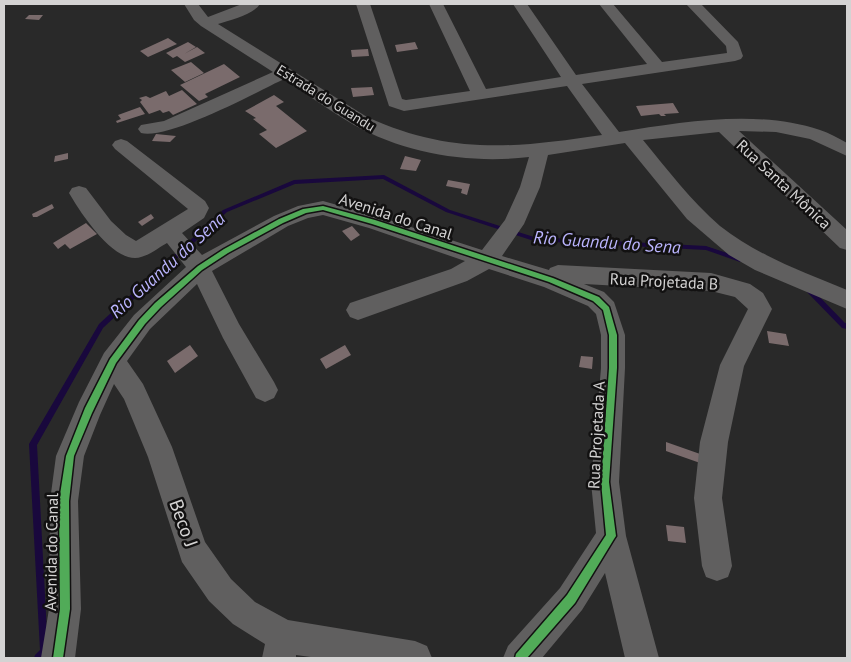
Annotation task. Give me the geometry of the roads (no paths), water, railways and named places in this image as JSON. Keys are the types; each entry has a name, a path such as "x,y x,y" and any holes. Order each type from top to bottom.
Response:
{"street":[{"name":"Estrada do Guandu","path":"191,4 199,17 206,23 361,121 383,133 403,140 471,152 540,150 621,137 722,126 789,128 829,140 847,150"},
{"path":"206,23 233,14 253,4"},
{"path":"363,4 395,102 404,106 428,104 480,94 572,82 735,56 733,45 693,4"},
{"path":"436,4 480,94"},
{"path":"520,4 572,82 694,214 737,249 762,264 847,300"},
{"path":"606,4 659,69"},
{"path":"147,129 168,126 284,73"},
{"name":"Rua Santa Mônica","path":"722,126 847,242"},
{"path":"79,193 96,217 114,237 131,249 144,247 172,234 197,213 199,208 121,145"},
{"path":"358,310 460,275 494,251 514,224 530,187 540,150"},
{"name":"Avenida do Canal","path":"58,658 65,609 64,501 70,456 88,411 113,361 142,322 196,264 304,211 328,208 373,222 494,251 531,272 596,298 603,305"},
{"path":"172,234 196,264 231,332 265,390"},
{"name":"Rua Projetada B","path":"531,272 711,282 733,286 755,300 760,309 732,365 714,442 708,498 717,566"},
{"name":"Rua Projetada A","path":"603,305 613,335 614,368 605,482 611,536 642,658"},
{"name":"Beco J","path":"113,361 134,392 162,457 193,550 220,590 281,647"},
{"path":"520,658 571,599 611,536"},
{"path":"281,647 415,658"}],"waterway":[{"name":"Rio Guandu do Sena","path":"38,658 44,652 33,444 101,326 225,211 294,182 384,177 448,211 534,239 706,248 740,260"},
{"name":"Rio Guandu do Sena","path":"809,290 844,326 847,326"}]}
